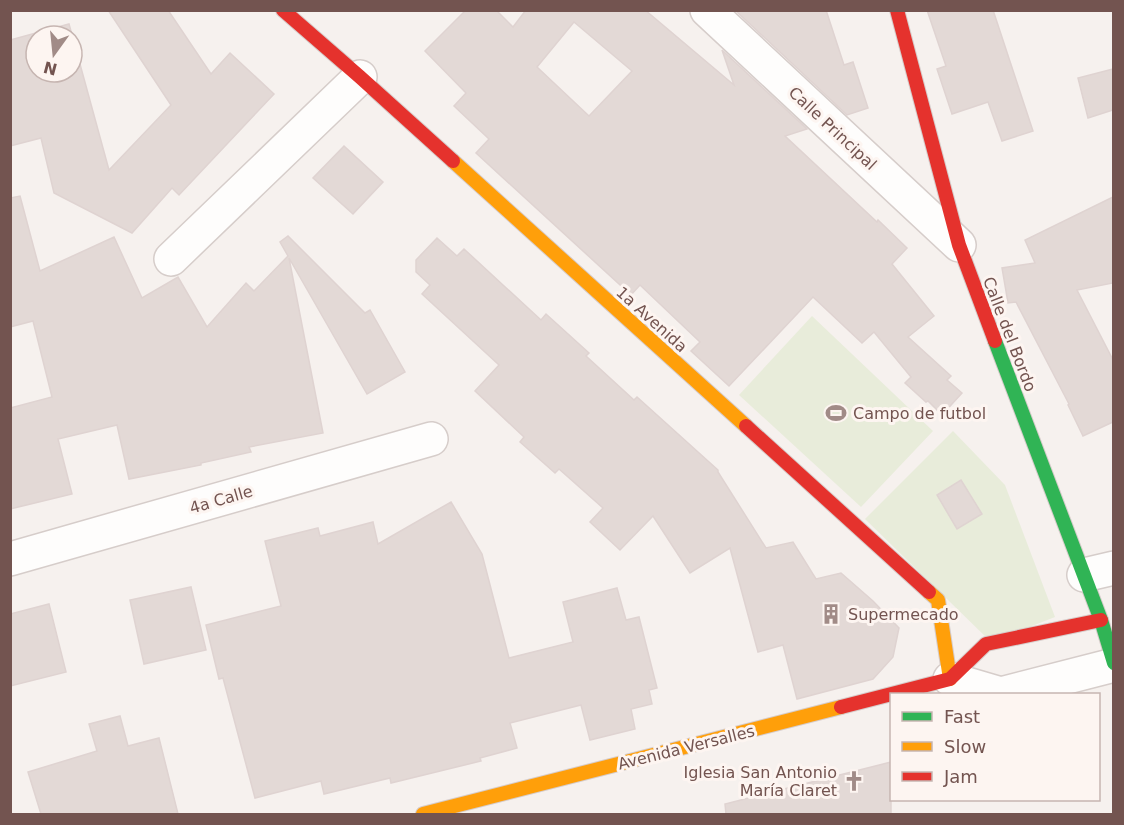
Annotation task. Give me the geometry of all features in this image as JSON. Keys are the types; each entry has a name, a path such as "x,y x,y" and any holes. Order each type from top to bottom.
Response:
{"street":[{"name":"1a Avenida","path":"283,10 360,76 938,600 950,679"},
{"name":"Calle Principal","path":"707,10 959,245"},
{"name":"Calle del Bordo","path":"897,10 959,245 1099,571 1101,620 1113,664"},
{"path":"171,259 360,76"},
{"name":"4a Calle","path":"10,559 431,439"},
{"name":"Avenida Versalles","path":"895,693 950,679 986,644 1101,620"},
{"path":"1006,693 1113,664"},
{"path":"950,679 999,693"},
{"name":"Avenida Versalles","path":"423,814 890,694"}],"green space":[{"name":"Campo de futbol","path":"812,316 933,431 861,507 739,395"},
{"path":"953,431 1005,485 1055,617 991,642 865,519"}],"building":[{"path":"108,10 168,10 211,74 230,53 274,94 179,195 172,188 132,233 54,193 41,138 10,146 10,40 24,36 24,84 84,84 84,79 109,170 171,105"},
{"path":"466,10 496,10 513,27 526,10 645,10 734,85 722,50 807,129 785,136 907,248 892,264 934,316 908,337 951,376 947,380 962,393 942,415 905,383 911,377 874,332 862,343 813,297 729,386 691,351 700,342 640,285 631,295 476,153 489,139 454,106 466,93 425,51","holes":["574,22 632,71 589,116 537,67"]},
{"path":"735,10 826,10 844,65 853,62 868,108 847,115"},
{"path":"927,10 993,10 1033,131 1002,141 988,102 952,114 937,69 946,66"},
{"path":"1113,69 1113,110 1088,118 1078,78"},
{"path":"344,146 383,182 353,214 313,178"},
{"path":"20,196 40,271 114,237 142,298 178,277 207,327 246,283 254,291 288,256 280,242 288,236 365,313 370,310 405,372 367,394 289,258 323,433 249,447 251,452 201,463 201,465 129,479 117,425 58,439 72,494 10,509 10,408 52,397 33,321 10,327 10,198"},
{"path":"1113,197 1113,283 1077,290 1113,360 1113,422 1083,436 1016,302 1008,303 1002,268 1035,263 1025,240"},
{"path":"437,238 457,256 464,249 541,320 546,314 589,353 586,356 634,400 637,397 718,470 766,548 793,542 816,579 841,573 873,601 899,628 893,657 873,679 797,699 783,645 758,652 730,548 690,573 653,516 620,550 590,522 603,508 559,469 555,473 520,442 524,437 475,391 499,365 422,294 430,285 416,272 416,260"},
{"path":"961,480 982,514 957,529 937,495"},
{"path":"451,502 482,554 509,658 573,642 563,602 617,588 626,620 639,617 657,688 649,690 652,704 631,709 635,729 590,740 581,705 510,723 517,748 480,758 481,761 391,783 390,778 324,794 321,781 255,798 223,678 219,679 206,625 281,606 265,541 318,528 320,536 373,522 378,544"},
{"path":"191,587 206,650 144,664 130,600"},
{"path":"49,604 66,672 10,686 10,614"},
{"path":"120,716 128,746 159,738 178,814 41,814 28,772 97,751 89,724"},
{"name":"Iglesia San Antonio María Claret","path":"890,762 891,814 726,814 725,804"}],"traffic: fast":[{"path":"995,341 1101,620 1114,663"}],"traffic: slow":[{"path":"453,161 746,426"},
{"path":"929,592 938,600 950,679"},
{"path":"423,814 841,707"}],"traffic: jam":[{"path":"283,10 453,161"},
{"path":"897,10 959,245 995,341"},
{"path":"746,426 929,592"},
{"path":"896,693 950,679 986,644 1101,620"},
{"path":"841,707 890,694"}],"place":[{"name":"Campo de futbol","path":"836,413"},
{"name":"Supermecado","path":"831,614"},
{"name":"Iglesia San Antonio María Claret","path":"854,781"}]}
